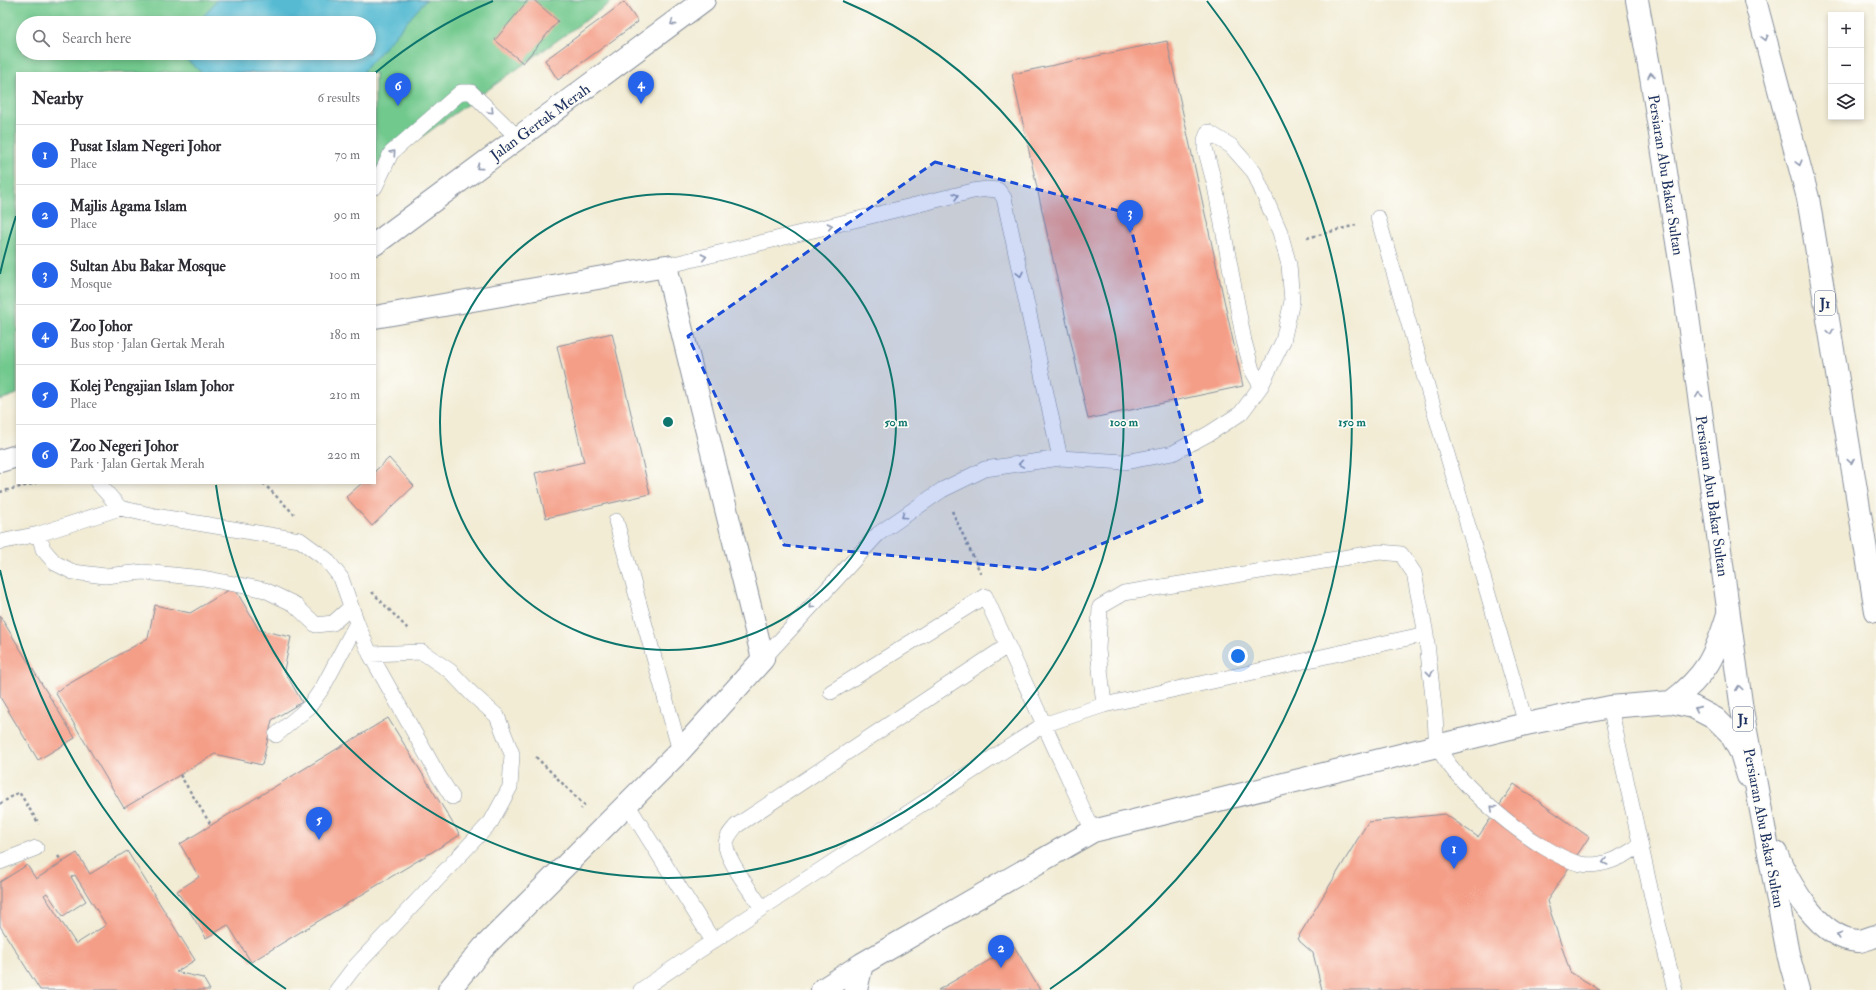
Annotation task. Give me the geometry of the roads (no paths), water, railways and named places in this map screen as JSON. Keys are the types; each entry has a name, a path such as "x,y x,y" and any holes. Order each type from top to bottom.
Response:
{"street":[{"name":"Jalan Gertak Merah","path":"376,243 704,0"},
{"name":"Persiaran Abu Bakar Sultan","path":"1637,0 1651,77 1683,280 1742,710 1762,823 1788,954 1798,990"},
{"name":"J1","path":"1755,0 1808,198 1876,611"},
{"path":"376,317 666,266 763,659 680,751 483,948 449,990"},
{"path":"0,461 16,456"},
{"path":"1672,702 1690,688 1707,668 1718,647 1728,614"},
{"path":"822,990 862,964 1093,831 1526,724 1610,707 1672,702 1693,707 1716,719 1730,733 1741,753 1762,823 1784,872 1809,910 1834,934 1859,941 1876,936"},
{"path":"856,990 862,964"}],"lane":[{"path":"376,185 391,153 461,92 471,92 518,138"},
{"path":"763,659 878,534 942,490 985,469 1060,458 1125,462 1173,453 1210,433 1241,413 1260,386 1283,341 1292,301 1290,265 1280,232 1254,172 1231,146 1208,132 1205,140 1205,148 1215,186 1244,341 1252,370 1260,386"},
{"path":"666,266 973,191 987,189 998,190 1004,198 1060,458"},
{"path":"1378,218 1526,724"},
{"path":"99,484 120,508"},
{"path":"0,542 39,534 120,508 155,516 300,540 326,558 341,578 370,654 438,775 452,797"},
{"path":"616,521 680,751"},
{"path":"39,534 43,549 55,563 73,572 105,576 143,572 203,578 265,590 294,604 316,625 333,623 351,607"},
{"path":"1104,705 1098,650 1100,607 1124,593 1380,552 1402,554 1414,573 1426,634 1438,746 1459,776 1523,835 1554,854 1581,864 1593,864 1619,858 1640,845"},
{"path":"831,692 985,596 1093,831"},
{"path":"276,735 308,707 323,688 357,623"},
{"path":"641,990 762,908 1043,725 1104,705 1426,634"},
{"path":"762,908 730,857 726,846 729,835 736,826 1007,646"},
{"path":"337,990 353,969 491,822 510,788 512,754 497,716 472,694 450,671 422,652 370,654"},
{"path":"1610,707 1640,845 1675,990"},
{"path":"627,804 713,941"},
{"path":"0,862 36,848"},
{"path":"1787,990 1788,954"}],"water":[{"path":"217,0 426,0 376,57 376,16 204,16"},
{"path":"187,60 373,60 363,72 201,72"}],"place":[{"name":"Zoo Johor","path":"641,104"},
{"name":"Zoo Negeri Johor","path":"398,106"},
{"name":"Sultan Abu Bakar Mosque","path":"1130,233"},
{"name":"Kolej Pengajian Islam Johor","path":"319,840"},
{"name":"Pusat Islam Negeri Johor","path":"1454,869"},
{"name":"Majlis Agama Islam","path":"1001,968"}]}
